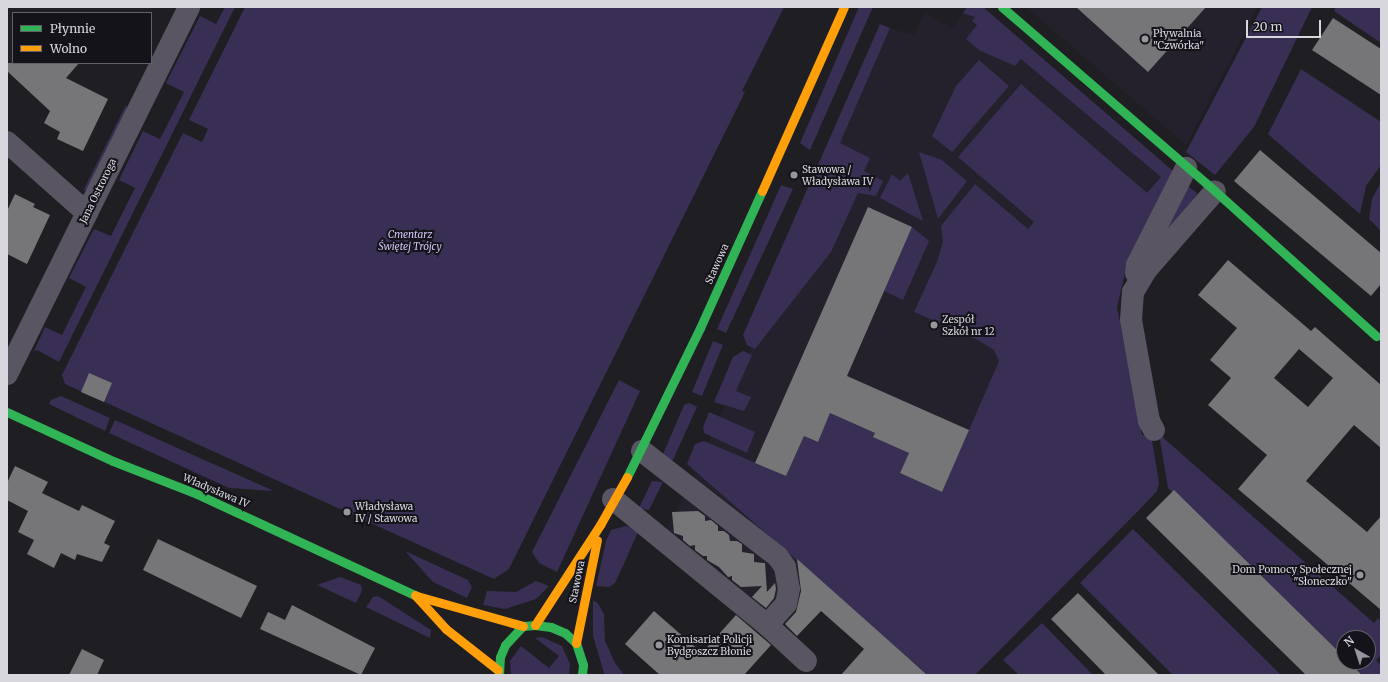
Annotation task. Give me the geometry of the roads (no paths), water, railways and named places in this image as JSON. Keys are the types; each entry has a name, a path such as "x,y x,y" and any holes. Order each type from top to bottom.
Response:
{"street":[{"name":"Jana Ostroroga","path":"7,374 189,7"},
{"name":"Stawowa","path":"535,625 600,525 642,451 700,328 844,7"},
{"path":"1002,7 1214,191 1376,336"},
{"path":"7,142 87,213"},
{"path":"1154,430 1149,421 1131,320 1133,292 1137,265 1186,168"},
{"path":"1133,292 1147,269 1214,191"},
{"name":"Władysława IV","path":"7,412 113,461 204,497 415,595 523,626"},
{"path":"642,451 778,557 785,567 789,589 786,604 767,625"},
{"path":"614,500 767,625 806,661"},
{"name":"Stawowa","path":"576,643 600,525"},
{"name":"Władysława IV","path":"415,595 446,629 499,672"},
{"path":"499,672 505,645 523,626 535,625 551,627 565,633 576,643 585,674"}],"place":[{"name":"Pływalnia \"Czwórka\"","path":"1145,39"},
{"name":"Stawowa / Władysława IV","path":"794,175"},
{"name":"Zespół Szkół nr 12","path":"934,325"},
{"name":"Władysława IV / Stawowa","path":"347,512"},
{"name":"Dom Pomocy Społecznej \"Słoneczko\"","path":"1360,575"},
{"name":"Komisariat Policji Bydgoszcz Błonie","path":"659,645"}],"park label":[{"name":"Cmentarz Świętej Trójcy","path":"410,240"}]}
